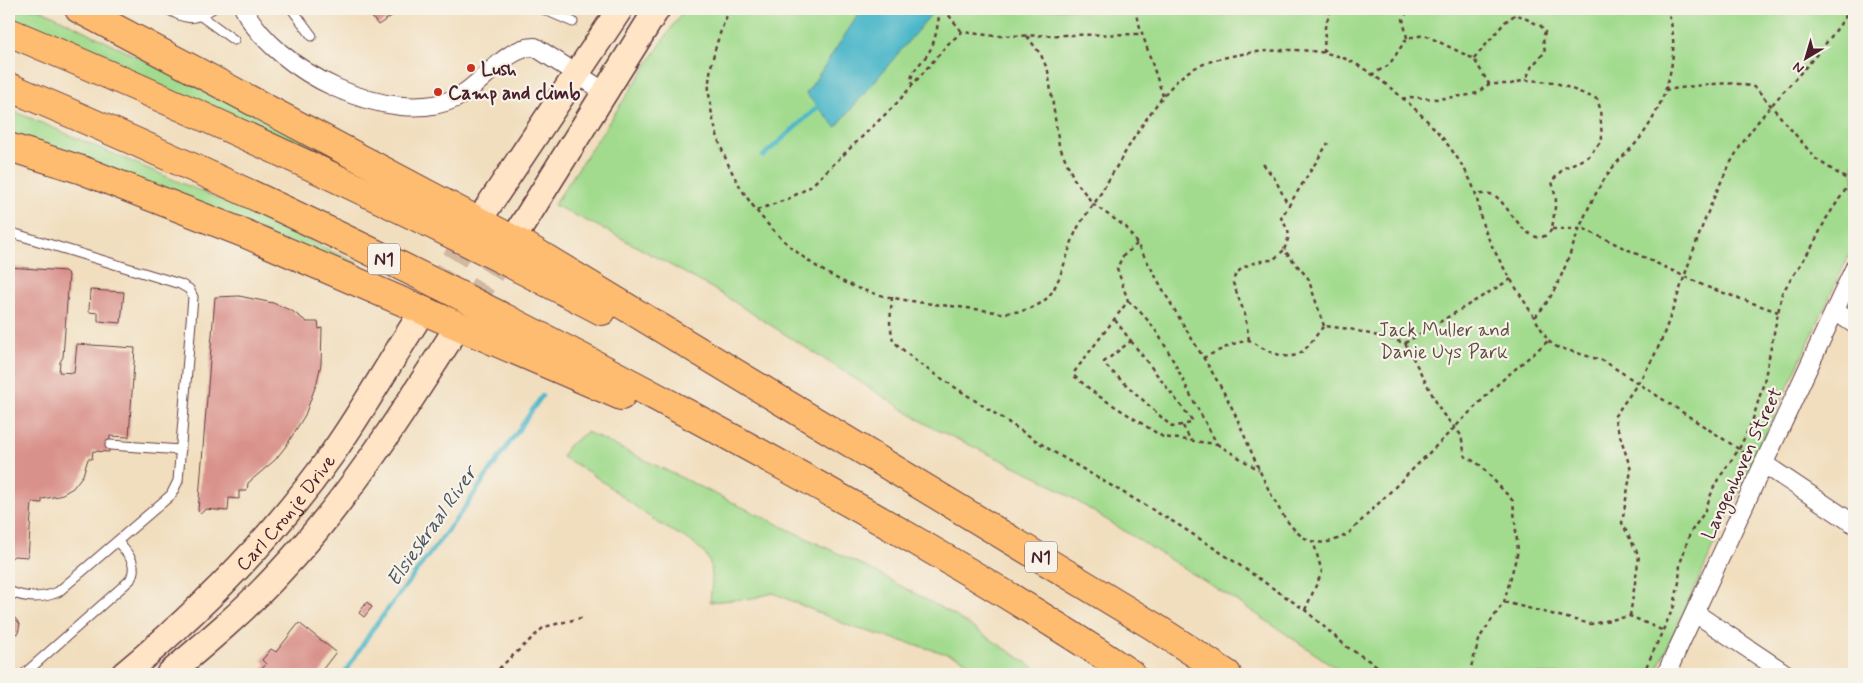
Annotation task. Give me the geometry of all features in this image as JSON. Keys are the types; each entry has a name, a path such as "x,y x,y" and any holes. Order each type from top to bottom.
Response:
{"highway":[{"path":"79,9 527,247 660,326 852,445"},
{"name":"N1","path":"9,32 128,82 323,170 445,230 852,445 1153,626 1226,674"},
{"name":"N1","path":"9,87 127,137 471,301 580,356 750,448 1003,593 1131,674"},
{"path":"9,147 82,170 246,234 606,390 750,448"}],"main road":[{"path":"485,211 620,9"},
{"path":"522,225 657,9"},
{"name":"Carl Cronje Drive","path":"124,674 207,601 268,536 340,442 415,323"},
{"name":"Carl Cronje Drive","path":"169,674 249,604 306,543 367,466 450,337"}],"street":[{"path":"244,9 259,34 271,47 296,65 347,91 394,107 412,108 440,104 458,97 511,55 526,46 535,47 605,92"},
{"name":"Langenhoven Street","path":"1666,674 1695,614 1759,462 1835,311 1854,268"},
{"path":"1835,311 1854,324"},
{"path":"1759,462 1854,524"},
{"path":"1695,614 1786,674"}],"lane":[{"path":"167,9 186,18 201,16 212,9"},
{"path":"292,9 312,36"},
{"path":"543,9 572,22"},
{"path":"201,16 234,40"},
{"path":"9,232 180,284 189,289 192,297 178,481 172,495 58,592 34,598 9,591"},
{"path":"110,445 180,450"},
{"path":"24,674 130,580 134,570 133,561 118,542"}],"path":[{"path":"730,9 714,57 709,92 713,118 725,160 757,210 791,249 849,285 892,297 1000,313 1013,313 1032,308 1046,300 1054,290 1078,227 1163,96 1186,73 1202,65 1227,58 1274,50 1324,53 1349,61 1371,75 1427,120 1445,140 1468,174 1476,195 1483,227 1548,341 1557,347 1604,361 1639,382 1759,462"},
{"path":"913,86 910,80 911,75 930,51 938,26 940,9"},
{"path":"944,9 962,32 995,36 1143,34"},
{"path":"1324,53 1325,28 1331,9"},
{"path":"1371,75 1389,65 1407,38 1403,19 1409,9"},
{"path":"1515,9 1516,14"},
{"path":"1535,317 1550,301 1578,229 1602,181 1613,166 1639,140 1660,107 1673,45 1667,9"},
{"path":"1630,616 1638,556 1622,523 1631,470 1614,417 1639,382 1663,337 1705,219 1722,179 1746,137 1771,104 1816,57 1839,28 1850,9"},
{"path":"1135,10 1163,96"},
{"path":"1474,59 1505,22 1516,14"},
{"path":"1516,14 1541,26 1545,32 1542,38 1544,52 1532,66 1525,80"},
{"path":"757,210 788,199 810,187 896,104 948,44 962,32"},
{"path":"1407,38 1425,35 1474,59 1489,84"},
{"path":"1027,36 1041,55 1048,71 1054,119 1066,163 1074,179 1094,205 1126,227 1137,244 1229,402 1260,471 1287,523 1302,537 1314,543 1339,539 1349,533 1498,383 1548,341"},
{"path":"1402,99 1409,97 1438,99 1469,95 1489,84 1511,84 1525,80 1554,82 1593,96 1600,108 1602,140 1588,156 1564,168 1552,181 1556,200 1552,229 1545,236 1534,236 1514,221 1500,200 1494,195 1476,195"},
{"path":"1665,90 1703,86 1747,85 1756,88 1816,159 1851,182"},
{"path":"1249,340 1245,315 1233,283 1234,278 1241,270 1261,260 1273,260 1284,250 1290,230 1281,218 1328,143"},
{"path":"1263,164 1275,179 1288,205"},
{"path":"1643,674 1674,606 1684,550 1690,533 1704,513 1715,484 1739,449 1752,422 1762,390 1782,293 1813,245 1826,219 1854,177"},
{"path":"1552,229 1584,229 1684,277 1778,312"},
{"path":"1137,244 1123,256 1117,268 1128,301 1144,314 1175,361 1183,381 1216,444"},
{"path":"1284,250 1308,278 1324,326"},
{"path":"1324,326 1350,329 1405,343 1511,279"},
{"path":"892,297 890,323 894,341 907,355 1030,437 1177,524 1305,610 1347,647 1390,674"},
{"path":"1128,301 1075,371 1074,376 1097,395 1163,437 1216,444 1260,471"},
{"path":"1115,320 1192,420 1191,423 1172,427 1104,362 1131,341"},
{"path":"1203,358 1233,344 1249,340 1278,355 1294,356 1300,353 1324,326"},
{"path":"1405,343 1442,413 1461,435 1465,456 1480,465 1512,501 1518,551 1504,602 1480,637 1469,674"},
{"path":"1183,426 1191,441"},
{"path":"1305,610 1322,572 1314,543"},
{"path":"1504,602 1592,624 1630,616 1664,631"},
{"path":"493,674 544,627 585,617"}],"green space":[{"path":"9,9 40,9 265,120 445,215 9,22"},
{"name":"Jack Muller and Danie Uys Park","path":"684,9 1854,9 1854,244 1655,674 1345,674 1249,609 1040,478 931,427 717,291 612,233 554,205"},
{"path":"9,109 249,212 357,263 353,269 9,137"},
{"path":"587,432 866,567 949,612 1044,674 981,674 979,668 958,657 852,627 773,593 753,598 710,602 711,567 707,557 696,545 663,526 599,479 562,457 568,446"}],"water":[{"path":"862,9 934,9 934,11 836,127 806,94"}],"building":[{"path":"366,9 402,9 378,25"},
{"path":"9,267 65,271 69,275 63,357 60,362 59,372 74,373 77,344 135,348 129,437 110,436 109,452 93,451 92,459 88,459 83,475 73,488 59,496 42,499 42,503 32,502 28,557 14,556 9,560"},
{"path":"90,290 124,292 121,323 98,321 98,313 89,312"},
{"path":"239,296 273,303 292,311 307,322 318,322 319,329 322,328 321,364 317,382 305,415 275,460 248,483 247,491 239,491 239,499 229,498 228,511 205,509 201,514 198,511 215,297"},
{"path":"367,602 372,607 364,617 359,613"},
{"path":"9,617 14,617 20,624 18,633 10,636"},
{"path":"299,623 336,652 319,674 258,674 266,664 262,660 271,649 276,652"}],"waterway":[{"name":"Elsieskraal River","path":"763,156 818,107"},
{"name":"Elsieskraal River","path":"344,674 372,630 463,510 542,396"}],"tunnel":[{"path":"415,323 476,225"},
{"path":"451,337 511,242"}],"place":[{"name":"Lush","path":"471,68"},
{"name":"Camp and climb","path":"438,92"}]}
